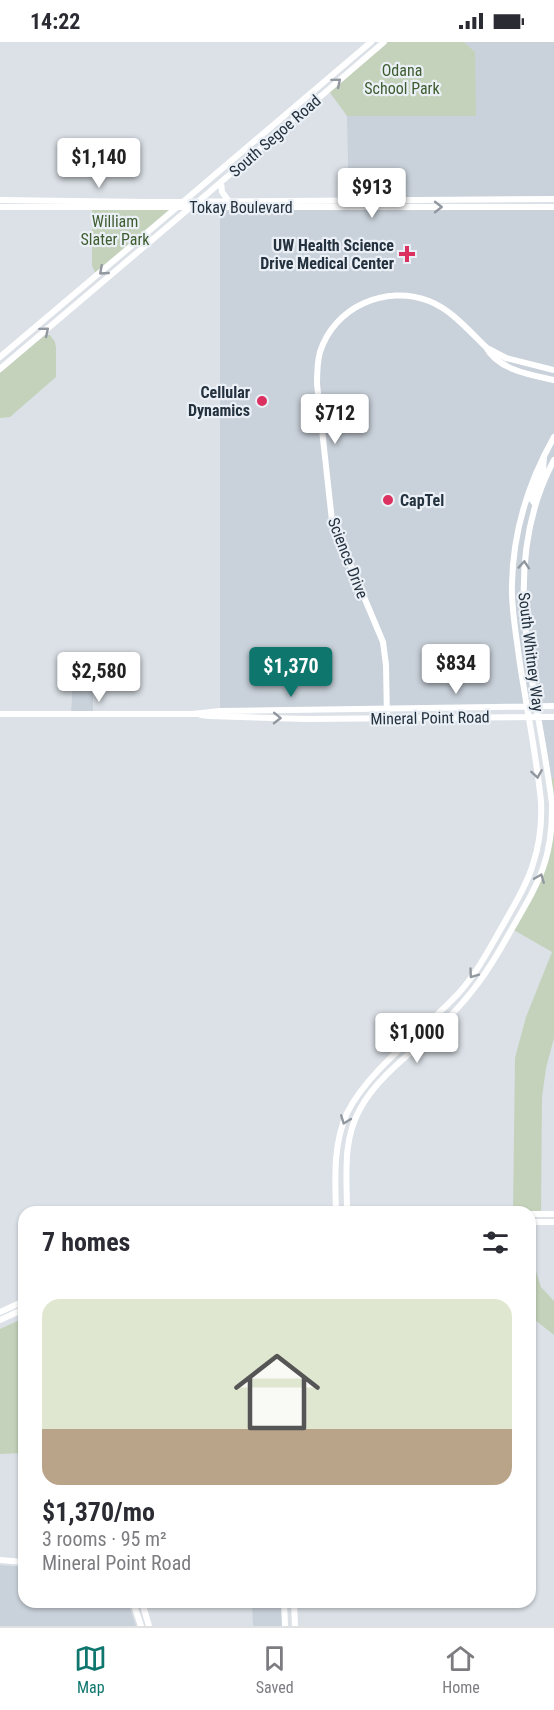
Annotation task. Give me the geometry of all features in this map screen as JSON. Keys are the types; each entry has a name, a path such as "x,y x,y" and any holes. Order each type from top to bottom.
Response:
{"street":[{"name":"South Segoe Road","path":"0,357 371,42"},
{"name":"South Segoe Road","path":"0,369 384,42"},
{"path":"221,181 222,192 228,200"},
{"name":"Tokay Boulevard","path":"0,200 554,199"},
{"name":"Tokay Boulevard","path":"0,207 554,207"},
{"name":"Science Drive","path":"387,718 383,642 337,537 329,504 317,384 320,352 332,330 346,314 366,302 392,295 407,295 437,304 454,316 486,347 506,358 554,370"},
{"name":"Science Drive","path":"486,347 490,354 512,368 554,380"},
{"name":"South Whitney Way","path":"336,1206 338,1147 347,1114 369,1081 454,998 472,976 506,919 533,866 542,816 512,600 513,565 522,512 533,479 554,437"},
{"path":"536,504 532,500 543,470 545,454"},
{"name":"South Whitney Way","path":"347,1206 347,1149 359,1110 376,1086 457,1010 483,980 532,896 541,874 551,834 552,804 522,591 524,558 536,504 554,460"},
{"name":"Mineral Point Road","path":"0,714 198,714 220,711 554,706"},
{"name":"Mineral Point Road","path":"198,714 259,718 554,717"},
{"path":"536,1214 554,1214"},
{"path":"536,1222 554,1222"},
{"path":"0,1312 18,1304"},
{"path":"0,1320 18,1312"},
{"path":"0,1560 18,1562"},
{"path":"135,1608 141,1626"},
{"path":"144,1608 149,1626"},
{"path":"284,1608 285,1626"},
{"path":"294,1608 296,1626"}],"shaded area":[{"path":"464,42 554,42 554,199 349,200 347,116 475,116 475,52"},
{"path":"554,207 554,706 220,711 220,208"},
{"path":"73,678 93,678 93,715 71,715"},
{"path":"539,717 554,717 554,778 549,778"},
{"path":"0,1565 18,1566 18,1608 130,1608 136,1626 0,1626"},
{"path":"252,1608 284,1608 285,1626 253,1626"}],"green space":[{"name":"Odana School Park","path":"384,42 464,42 475,52 476,116 347,116 328,90"},
{"name":"William Slater Park","path":"177,207 97,276 92,266 92,208"},
{"path":"45,335 50,335 55,342 56,377 10,417 0,418 0,373"},
{"path":"549,778 554,778 554,1038 546,1068 542,1097 541,1214 536,1214 536,1206 513,1206 515,1058 526,1017 552,952 512,929 532,896 551,834"},
{"path":"536,1271 541,1287 554,1301 554,1335 536,1321"},
{"path":"18,1321 18,1453 0,1454 0,1329"}],"place":[{"name":"UW Health Science Drive Medical Center","path":"407,254"},
{"name":"Cellular Dynamics","path":"262,401"},
{"name":"CapTel","path":"388,500"}]}
